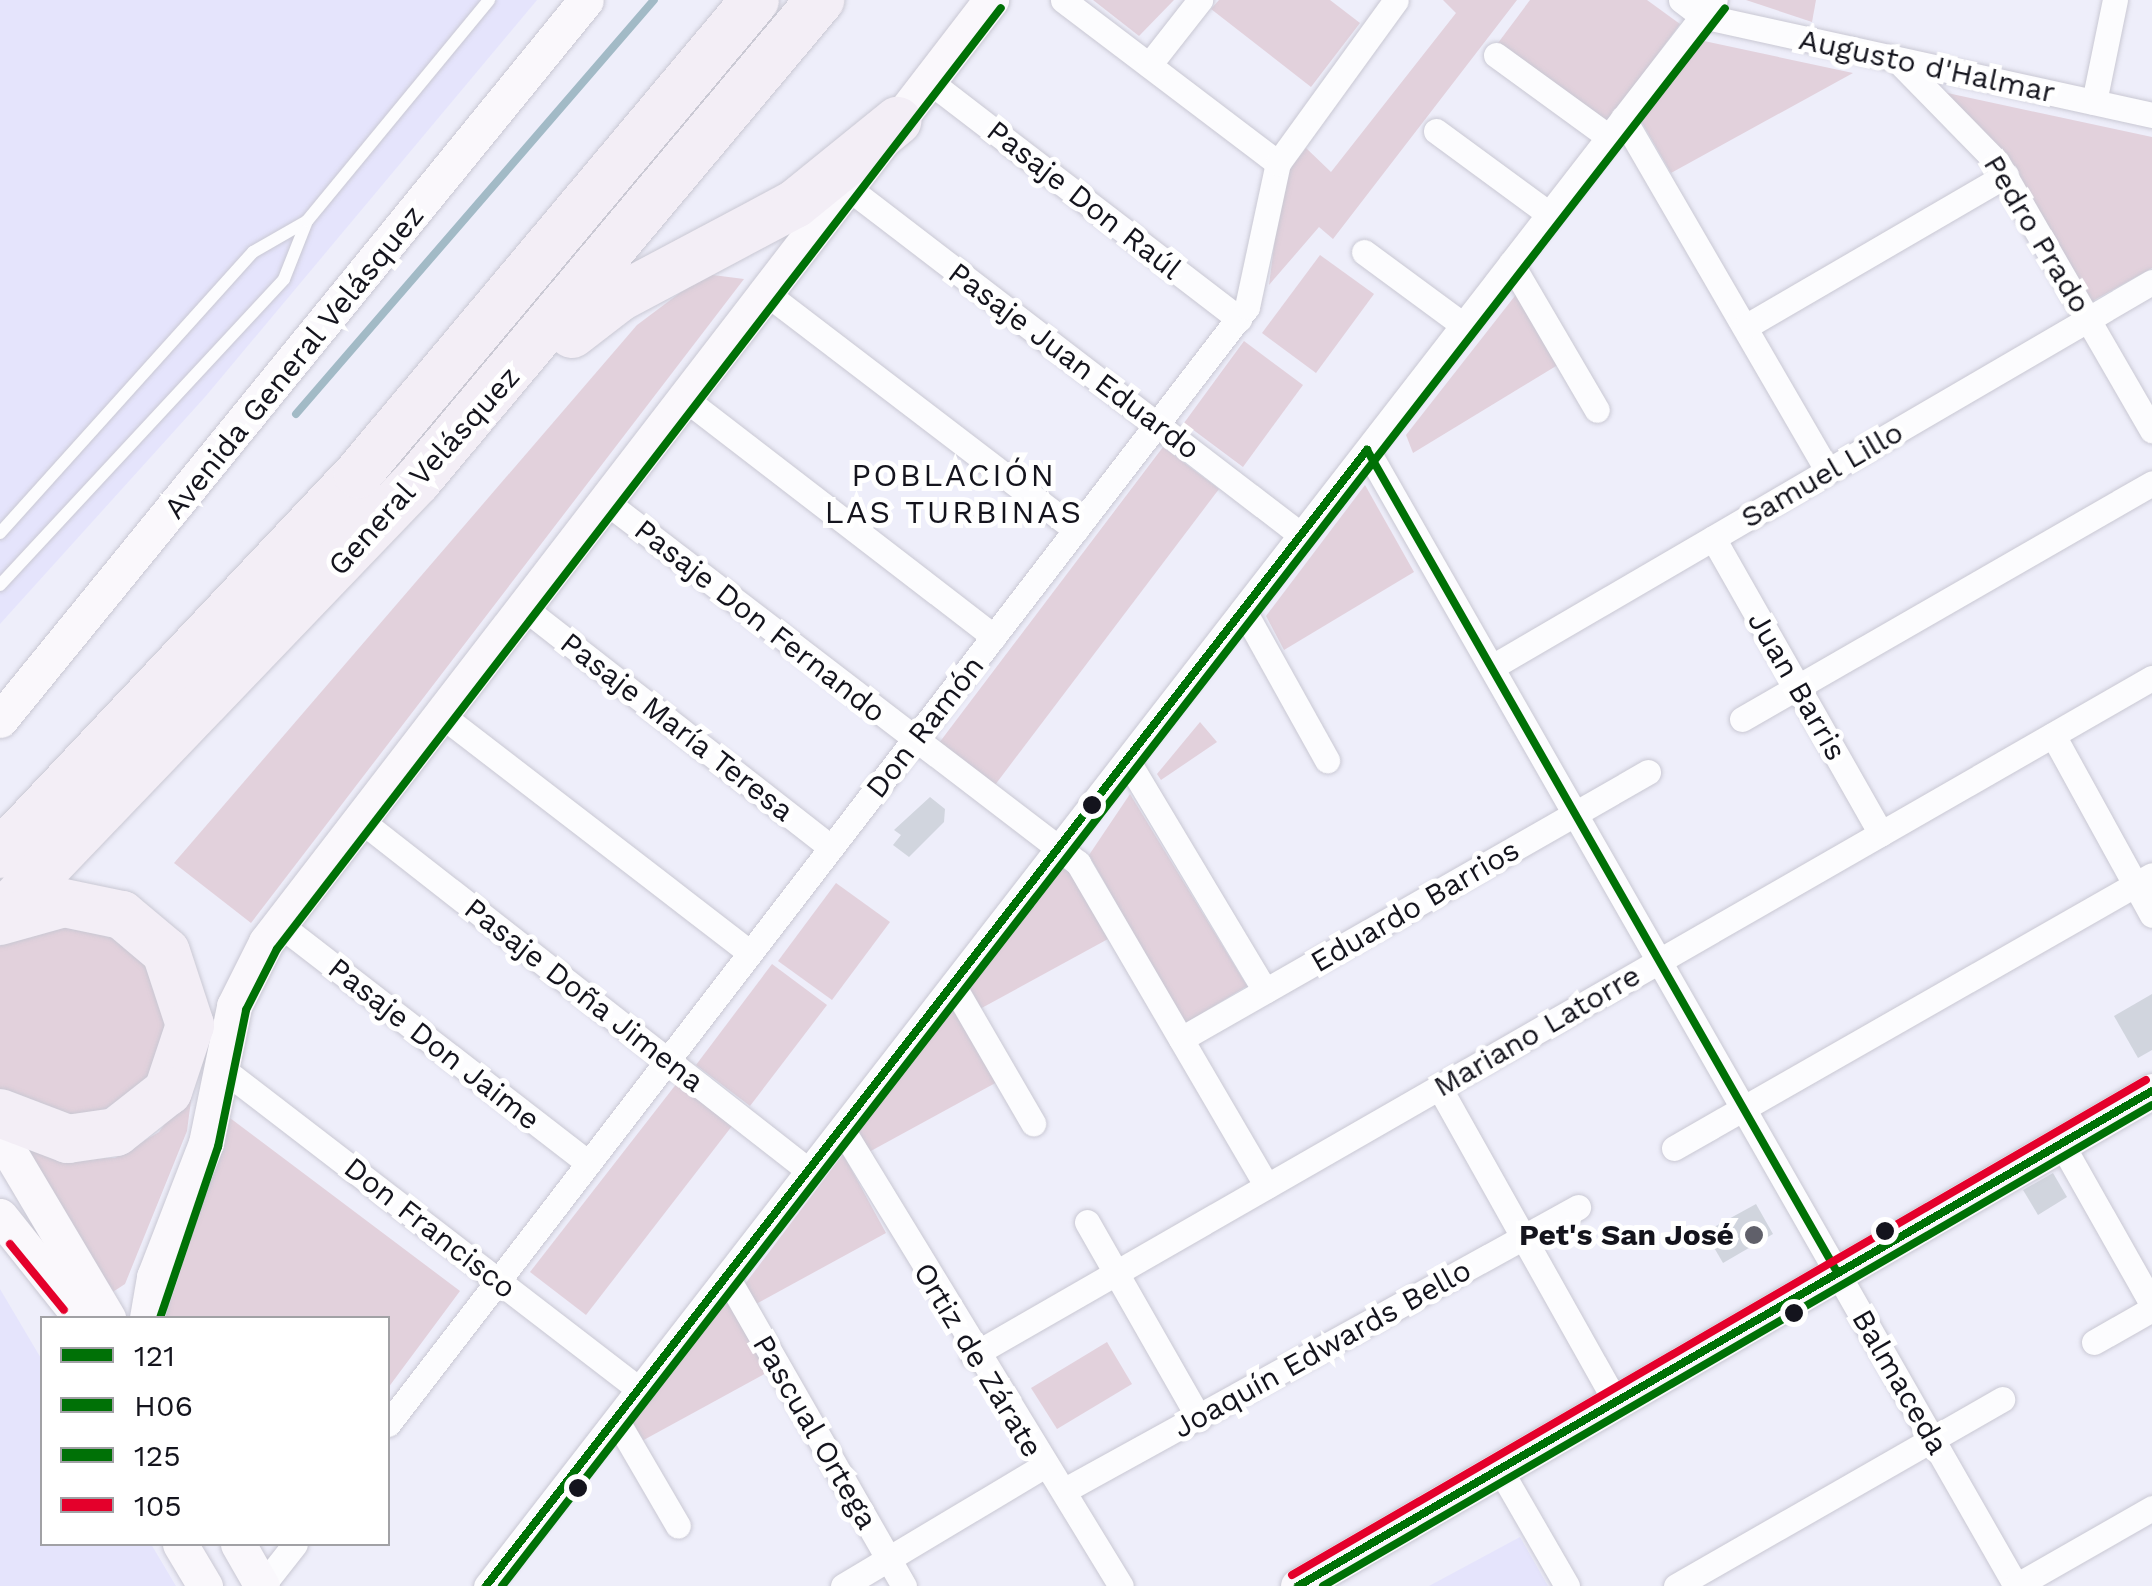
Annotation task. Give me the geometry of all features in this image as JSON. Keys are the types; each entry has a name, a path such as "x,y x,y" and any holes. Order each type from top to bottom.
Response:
{"highway":[{"path":"694,76 732,0"},
{"name":"General Velásquez","path":"0,854 358,474 755,0"},
{"name":"General Velásquez","path":"0,918 417,481 820,0"},
{"path":"781,48 836,0"},
{"path":"417,481 603,308 795,204 897,122"},
{"path":"0,918 64,903 122,916 166,952 190,1025 168,1091 116,1132 68,1139 0,1114"}],"main road":[{"name":"Avenida General Velásquez","path":"0,720 586,0"},
{"path":"139,1313 200,1163 244,980 279,924 992,0"},
{"path":"1298,1586 2152,1090"},
{"path":"0,1136 107,1316"},
{"path":"0,1218 53,1316"},
{"path":"0,1218 79,1316"},
{"path":"0,1252 34,1283"},
{"path":"181,1546 205,1586"},
{"path":"239,1546 262,1586"}],"street":[{"path":"1062,0 1278,163"},
{"path":"1149,66 1200,0"},
{"name":"Don Ramón","path":"390,1421 1239,319 1260,279 1278,163 1396,0"},
{"path":"2094,102 2115,0"},
{"path":"486,1586 1616,128 1699,5"},
{"name":"Augusto d'Halmar","path":"1699,5 1896,59 2152,115"},
{"path":"1496,56 1616,128 1745,327 1828,471"},
{"name":"Pedro Prado","path":"1896,59 2006,175 2152,430"},
{"name":"Pasaje Don Raúl","path":"929,81 1239,319"},
{"path":"1436,132 1549,214"},
{"path":"1745,327 2006,175"},
{"name":"Pasaje Juan Eduardo","path":"847,187 1301,535"},
{"path":"1364,252 1463,325"},
{"path":"1511,263 1597,410"},
{"name":"Samuel Lillo","path":"1492,667 2152,282"},
{"path":"766,293 1076,530"},
{"path":"684,398 994,637"},
{"name":"Balmaceda","path":"1367,450 2016,1586"},
{"path":"1742,719 2152,483"},
{"name":"Pasaje Don Fernando","path":"605,501 1078,863 1267,1186"},
{"name":"Juan Barris","path":"1713,538 1881,834"},
{"name":"Pasaje María Teresa","path":"523,607 832,848"},
{"path":"1244,611 1327,760"},
{"name":"Mariano Latorre","path":"973,1355 2152,678"},
{"path":"440,714 750,953"},
{"path":"2053,734 2144,880 2152,915"},
{"path":"1127,760 1265,991"},
{"name":"Eduardo Barrios","path":"1181,1040 1648,772"},
{"name":"Pasaje Doña Jimena","path":"360,819 810,1171"},
{"path":"1674,1148 2144,880"},
{"name":"Pasaje Don Jaime","path":"279,924 588,1164"},
{"path":"953,986 1032,1123"},
{"name":"Don Francisco","path":"220,1067 640,1390"},
{"path":"1439,1087 1615,1401"},
{"name":"Ortiz de Zárate","path":"842,1129 973,1355 1042,1467 1065,1490 1122,1586"},
{"path":"2061,1144 2152,1306 2094,1342"},
{"name":"Joaquín Edwards Bello","path":"1065,1490 1578,1207"},
{"path":"1087,1222 1199,1418"},
{"name":"Pascual Ortega","path":"727,1277 904,1586"},
{"path":"1676,1586 2002,1399"},
{"path":"616,1421 678,1526"},
{"path":"844,1586 1042,1467"},
{"path":"1499,1468 1566,1586"},
{"path":"2016,1586 2152,1508"},
{"path":"262,1586 293,1546"}],"lane":[{"path":"0,585 284,279 307,221 489,0"},
{"path":"0,533 253,252 307,221"}],"shaded area":[{"path":"0,0 537,0 205,397 0,624"},
{"path":"1093,0 1174,0 1139,36"},
{"path":"1219,0 1330,0 1360,23 1311,87 1211,9"},
{"path":"1443,0 1517,0 1333,239 1319,227 1269,285 1283,177 1306,148 1331,172 1456,13"},
{"path":"1530,0 1647,0 1680,24 1607,123 1498,43"},
{"path":"1746,0 1816,0 1812,22"},
{"path":"1704,41 1853,73 1671,173 1641,121"},
{"path":"1938,91 2152,137 2152,268 2089,303"},
{"path":"1320,255 1374,294 1316,373 1262,333"},
{"path":"705,274 744,279 251,923 174,863 637,325"},
{"path":"1518,292 1561,363 1413,453 1406,435"},
{"path":"1244,341 1303,385 1243,467 1184,423"},
{"path":"1163,447 1219,489 995,785 939,743"},
{"path":"1365,485 1414,572 1284,650 1266,616"},
{"path":"1200,722 1217,742 1161,780 1157,774"},
{"path":"1130,794 1247,986 1184,1024 1089,855"},
{"path":"1065,861 1108,939 978,1010 967,990"},
{"path":"836,883 890,922 832,1000 778,961"},
{"path":"75,916 152,954 173,1018 154,1080 87,1120 0,1091 0,946 29,927"},
{"path":"772,964 827,1005 750,1106 696,1065"},
{"path":"956,1002 999,1081 869,1152 858,1132"},
{"path":"677,1083 732,1126 586,1315 530,1272"},
{"path":"193,1085 187,1131 125,1284 102,1299 9,1142 69,1159 115,1158 159,1132"},
{"path":"230,1118 460,1291 390,1385 390,1316 166,1316"},
{"path":"843,1154 886,1233 756,1304 745,1284"},
{"path":"0,1289 40,1357 40,1546 152,1546 176,1586 0,1586"},
{"path":"727,1292 770,1371 640,1442 629,1421"},
{"path":"1107,1342 1132,1384 1057,1429 1031,1388"},
{"path":"1520,1537 1548,1586 1429,1586"}],"building":[{"path":"930,797 945,809 944,822 909,857 893,845 901,835 894,830"},
{"path":"2152,994 2152,1050 2138,1058 2114,1016"},
{"path":"2053,1173 2067,1197 2038,1215 2023,1190"},
{"path":"1756,1204 1773,1234 1723,1263 1705,1232"}],"waterway":[{"path":"296,414 654,0"}],"transit line":[{"name":"H06","path":"161,1316 218,1147 246,1010 277,949 1001,8"},
{"name":"H06","path":"502,1586 1725,8"},
{"name":"121","path":"486,1586 1367,450 1837,1272"},
{"name":"105","path":"1292,1575 2146,1080"},
{"name":"121","path":"1298,1586 2152,1091"},
{"name":"125","path":"1323,1586 2152,1105"},
{"name":"105","path":"10,1244 64,1310"}],"place":[{"name":"Pet's San José","path":"1754,1235"}],"district":[{"name":"POBLACIÓN LAS TURBINAS","path":"954,494"}]}
